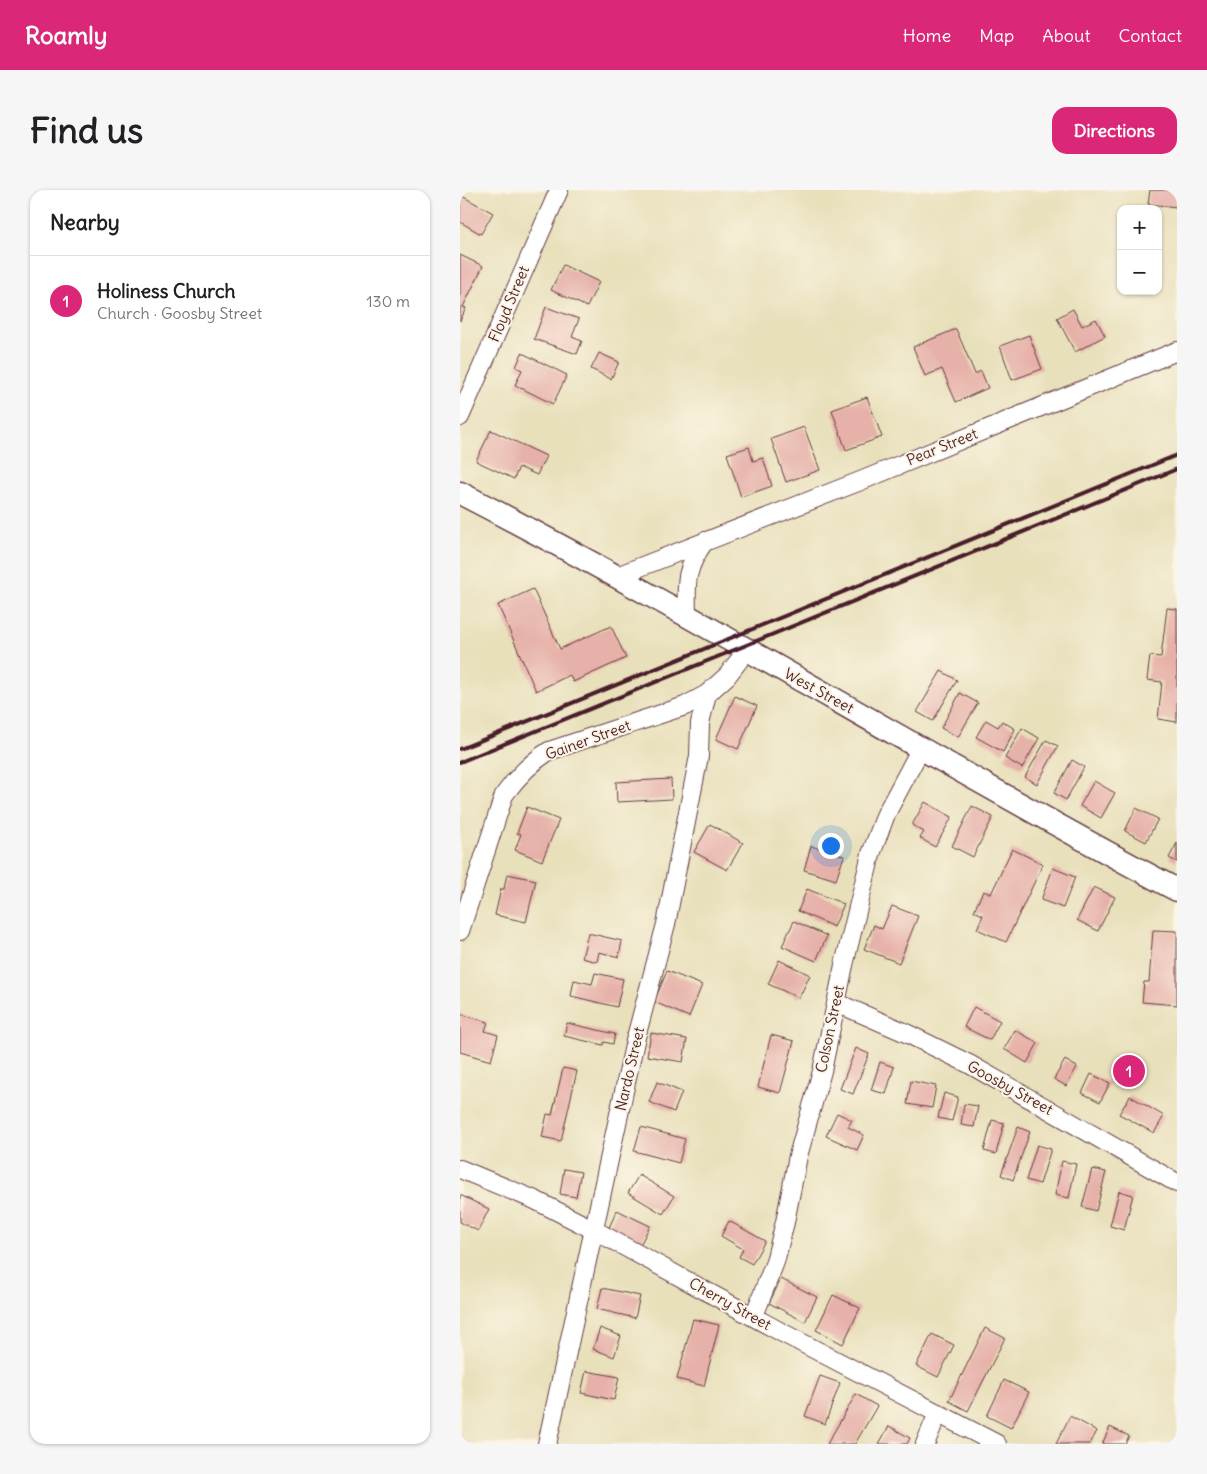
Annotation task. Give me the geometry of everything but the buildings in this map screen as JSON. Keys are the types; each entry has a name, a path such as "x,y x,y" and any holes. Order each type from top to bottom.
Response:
{"street":[{"name":"Floyd Street","path":"460,418 559,190"},
{"name":"Pear Street","path":"617,576 1177,351"},
{"name":"West Street","path":"460,493 687,614 747,650 1177,890"},
{"path":"687,614 688,572 692,558 705,542"},
{"name":"Gainer Street","path":"460,931 504,795 535,760 549,751 666,714 707,694 727,676 747,650"},
{"name":"Nardo Street","path":"547,1444 635,1041 666,924 699,756 700,723 707,694"},
{"name":"Colson Street","path":"754,1316 781,1238 798,1156 822,1071 871,854 886,814 921,748"},
{"name":"Goosby Street","path":"837,1004 904,1032 969,1064 1177,1183"},
{"name":"Cherry Street","path":"460,1169 535,1200 594,1230 997,1444"},
{"path":"925,1444 938,1414"}],"railway":[{"path":"460,749 1177,455"},
{"path":"460,762 1177,469"}],"place":[{"name":"Holiness Church","path":"1129,1071"}]}
